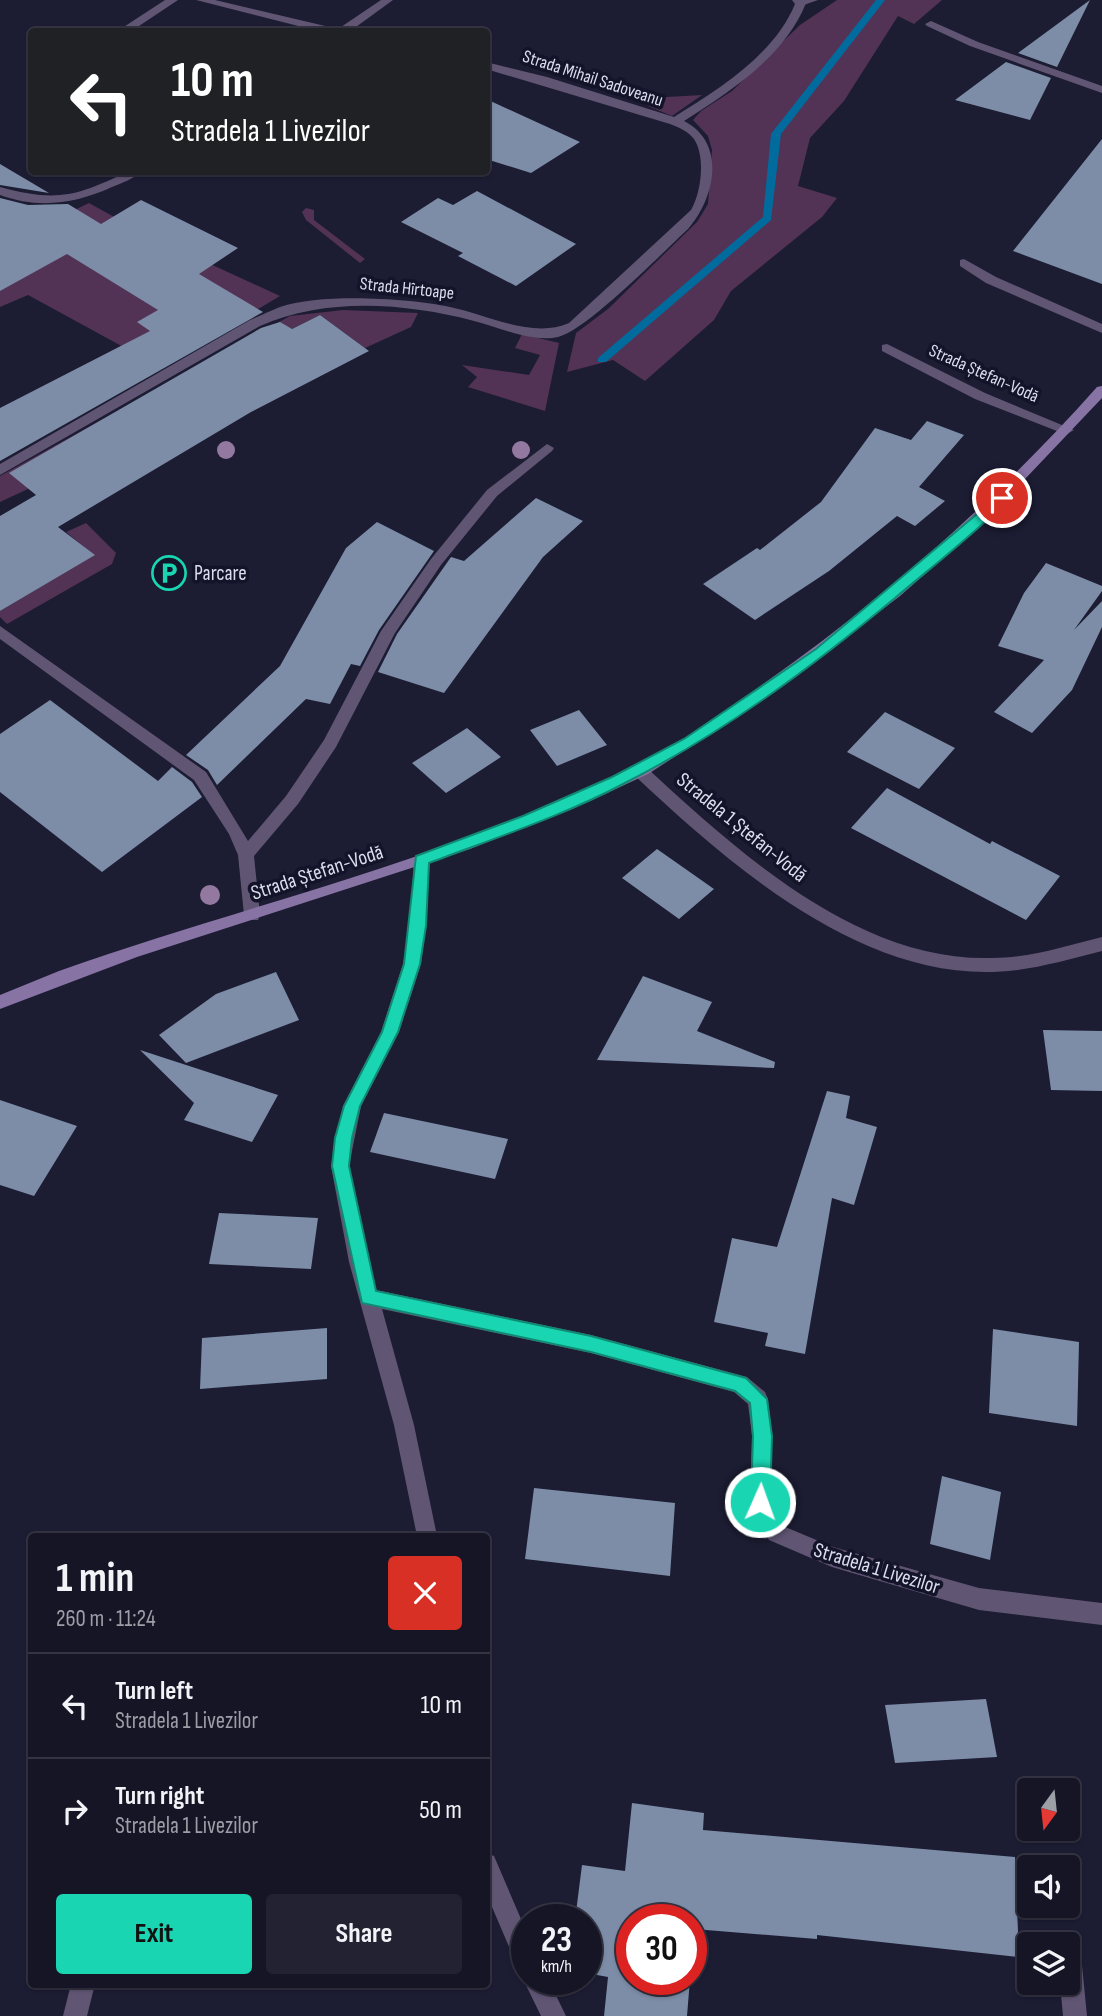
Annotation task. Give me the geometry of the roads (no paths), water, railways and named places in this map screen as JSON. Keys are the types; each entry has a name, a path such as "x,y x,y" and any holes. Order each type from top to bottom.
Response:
{"street":[{"path":"128,28 173,0"},
{"path":"201,0 323,28"},
{"path":"346,28 388,0"},
{"name":"Strada Mihail Sadoveanu","path":"490,66 554,82 675,122 738,79 799,14 803,1"},
{"path":"931,24 974,44 1102,90"},
{"name":"Strada Hîrtoape","path":"0,470 255,323 285,310 356,301 393,303 447,310 537,333 555,334 568,331 684,226 698,208 704,194 703,147 695,133 675,122"},
{"path":"0,191 22,200 51,202 75,197 128,175"},
{"path":"964,263 991,280 1102,330"},
{"name":"Strada Ștefan-Vodă","path":"887,348 980,396 1067,430"},
{"name":"Strada Ștefan-Vodă","path":"0,1002 140,950 422,860 528,820 640,771 689,742 820,653 875,610 971,529 1102,390"},
{"name":"Strada Ștefan-Vodă","path":"246,855 292,800 330,743 389,631 436,562 492,493 547,449"},
{"path":"0,631 200,776 236,832 246,855 252,915"},
{"name":"Stradela 1 Ștefan-Vodă","path":"640,771 758,874 813,911 908,954 978,965 1015,963 1102,944"},
{"path":"422,860 418,926 412,964 390,1032 352,1106 343,1138 340,1166 368,1297 404,1425 426,1533"},
{"name":"Stradela 1 Livezilor","path":"368,1297 591,1344 740,1384 758,1399 762,1436 760,1502 776,1533 832,1558 979,1599 1102,1614"},
{"path":"490,1874 511,1924"},
{"path":"75,2016 82,1988"},
{"path":"543,1995 554,2016"},
{"path":"1073,1995 1075,2016"}],"waterway":[{"path":"602,360 768,218 776,134 881,0"}],"place":[{"name":"Parcare","path":"169,573"}]}
